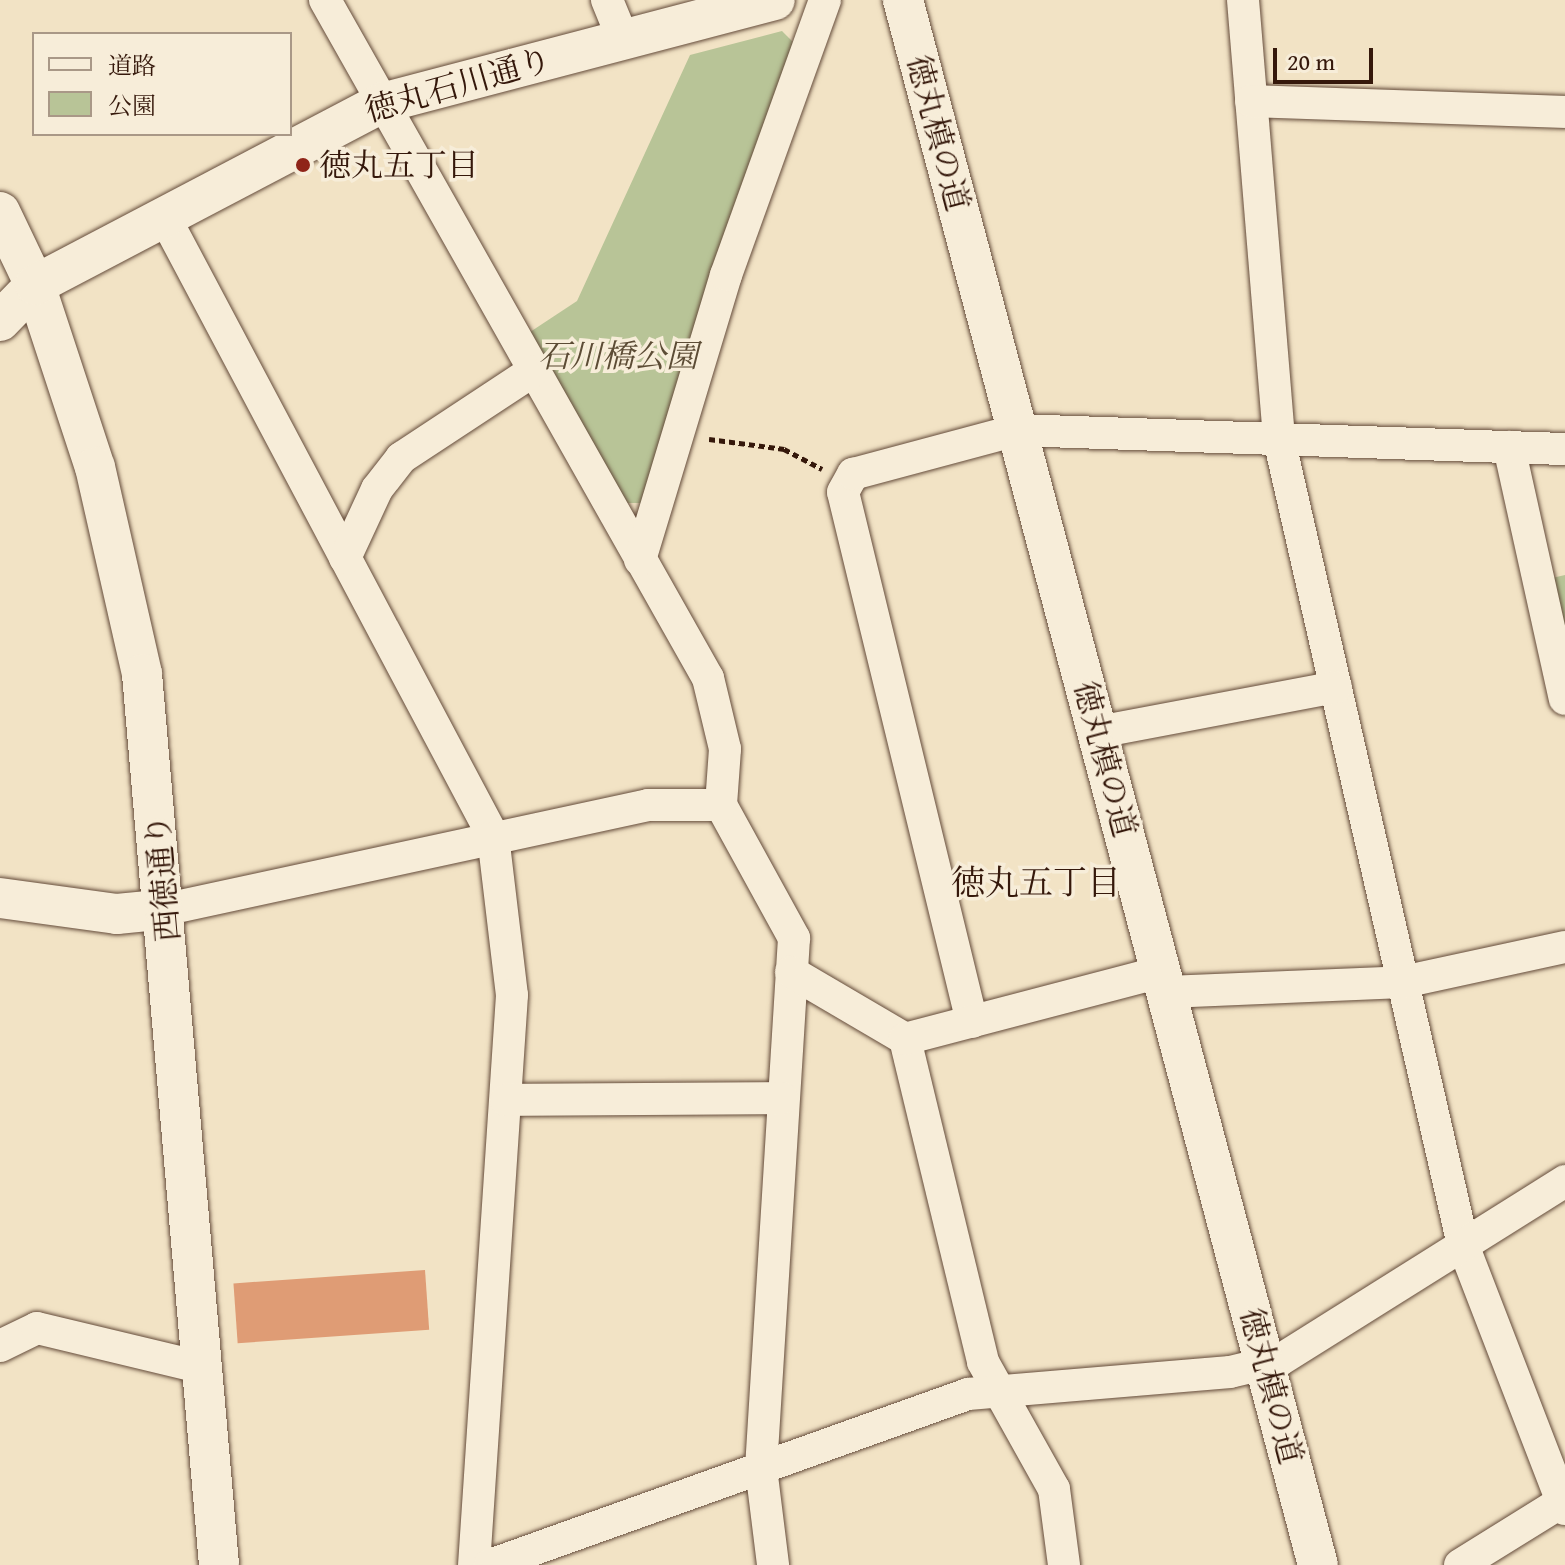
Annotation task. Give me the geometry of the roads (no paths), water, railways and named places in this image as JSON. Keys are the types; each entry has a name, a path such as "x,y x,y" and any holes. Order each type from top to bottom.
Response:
{"street":[{"path":"325,0 717,699 725,749 721,805 794,938 761,1468 773,1565"},
{"path":"607,0 623,39"},
{"name":"徳丸石川通り","path":"0,321 35,285 382,103 775,0"},
{"path":"640,560 726,275 825,0"},
{"name":"徳丸槙の道","path":"903,0 1318,1565"},
{"path":"1243,0 1279,439 1463,1245 1564,1504 1460,1565"},
{"path":"1251,101 1565,112"},
{"name":"西徳通り","path":"0,212 35,285 95,467 132,620 167,909 219,1565"},
{"path":"164,216 493,836 512,995 474,1565"},
{"path":"345,558 377,489 401,458 533,371"},
{"path":"972,1022 843,492 853,474 1017,430 1565,449"},
{"path":"1509,447 1565,699"},
{"path":"1098,732 1336,687"},
{"path":"0,898 117,914 167,909 493,836 648,805 721,805"},
{"path":"791,972 905,1039 1164,982 1403,982 1565,947"},
{"path":"905,1039 996,1390 1054,1489 1064,1565"},
{"path":"506,1100 782,1098"},
{"path":"490,1565 761,1468 996,1390 1265,1364 1565,1181"},
{"path":"0,1346 25,1331 49,1329 203,1368"}],"place":[{"name":"徳丸五丁目","path":"303,165"}],"district":[{"name":"徳丸五丁目","path":"1036,882"}],"park label":[{"name":"石川橋公園","path":"618,356"}]}
